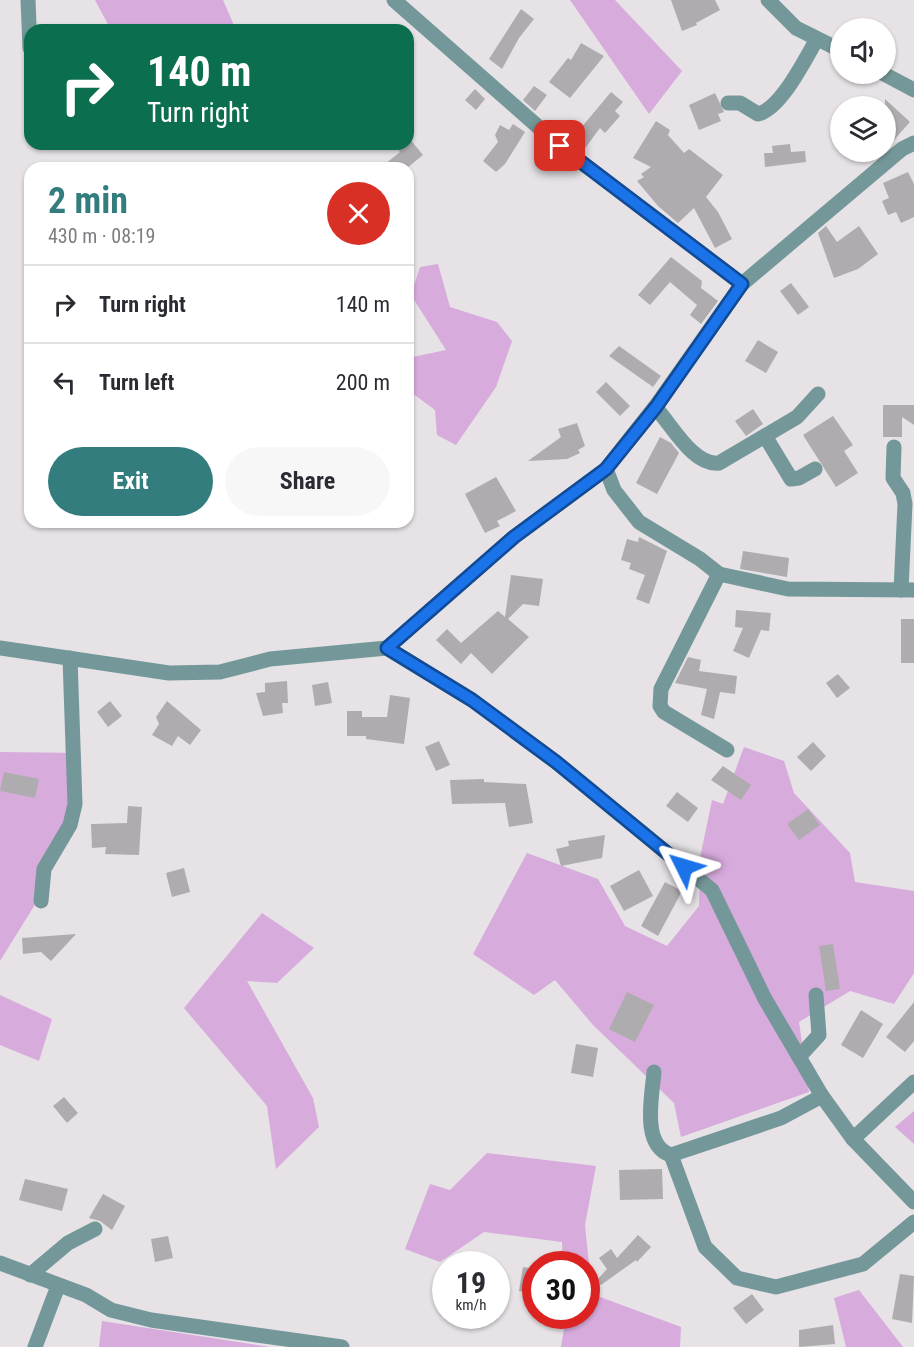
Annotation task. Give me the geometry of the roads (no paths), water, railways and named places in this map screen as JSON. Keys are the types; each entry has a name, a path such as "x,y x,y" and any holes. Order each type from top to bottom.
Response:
{"street":[{"path":"28,0 29,24"},
{"path":"394,0 560,146 742,284"},
{"path":"768,0 796,28 830,45"},
{"path":"728,103 740,103 758,114 766,112 780,98 817,39"},
{"path":"896,80 914,90"},
{"path":"0,648 169,673 220,672 270,659 387,648 514,537 606,469 656,407 742,284 902,149 914,143"},
{"path":"656,407 691,452 711,464 719,463 797,417 818,394"},
{"path":"765,436 791,479 799,478 815,469"},
{"path":"606,469 614,490 639,522 700,559 719,574 788,589 908,590 905,504 903,493 893,478 894,447"},
{"path":"719,574 671,666 661,689 660,706 664,712 727,750"},
{"path":"387,648 482,706 556,762 712,890 765,999 822,1096 852,1139 914,1202"},
{"path":"41,901 44,869 70,825 75,804 69,658"},
{"path":"799,1057 819,1035 816,995"},
{"path":"654,1072 651,1112 654,1140 663,1153 671,1155 781,1118 822,1096"},
{"path":"852,1139 914,1082"},
{"path":"671,1155 705,1247 737,1278 776,1287 863,1264 914,1222"},
{"path":"30,1275 68,1243 95,1229"},
{"path":"0,1263 86,1295 111,1310 151,1320 342,1347"},
{"path":"35,1347 58,1286"}]}
